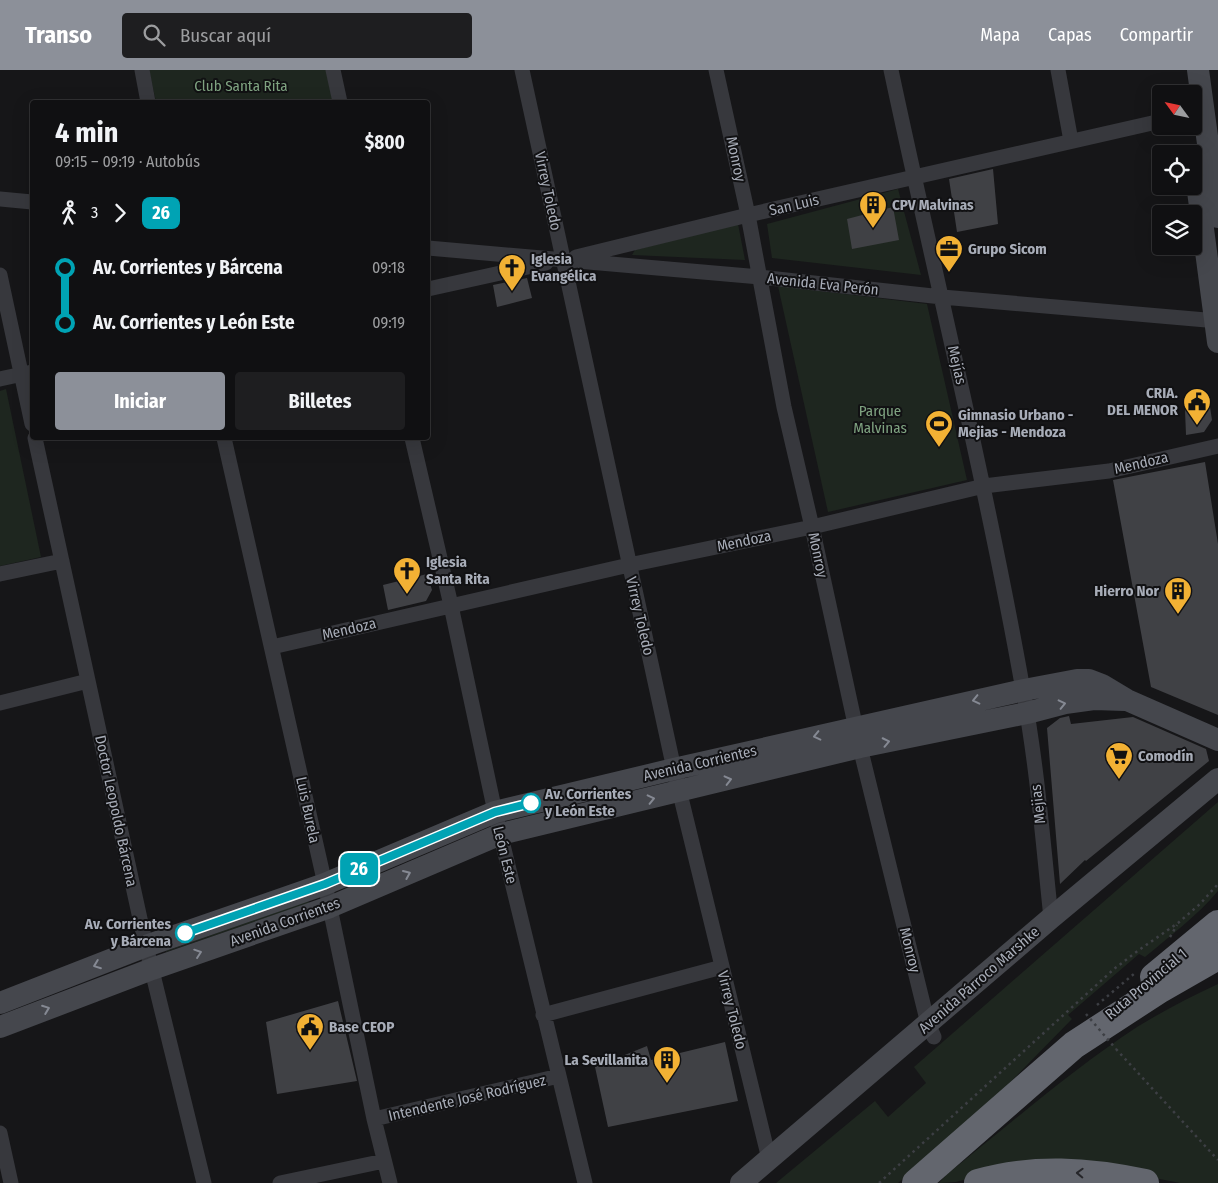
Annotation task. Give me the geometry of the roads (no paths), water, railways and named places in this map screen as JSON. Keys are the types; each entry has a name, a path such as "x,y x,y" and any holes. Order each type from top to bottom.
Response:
{"highway":[{"path":"1187,950 1218,909"},
{"name":"Ruta Provincial 1","path":"1074,1045 1218,924"},
{"path":"916,1183 1074,1045 1160,989 1218,956"},
{"path":"944,1159 1116,1032 1168,1001 1218,977"},
{"path":"978,1183 1000,1177 1035,1172 1085,1172 1145,1183"}],"street":[{"path":"142,70 148,100"},
{"path":"333,70 340,100"},
{"name":"Virrey Toledo","path":"522,70 674,769 769,1159"},
{"name":"Monroy","path":"716,70 748,216 784,407 858,737 931,1031"},
{"name":"Mejías","path":"892,70 914,177 984,486 1024,690"},
{"path":"1058,70 1071,141"},
{"path":"1182,70 1184,85"},
{"path":"1198,70 1199,85"},
{"path":"1202,122 1218,217"},
{"name":"San Luis","path":"430,289 562,260 1152,123"},
{"path":"1199,195 1217,328"},
{"path":"0,199 30,202"},
{"name":"Avenida Eva Perón","path":"430,248 760,277 1217,328"},
{"path":"0,275 27,374 30,404"},
{"path":"0,379 27,374"},
{"name":"Doctor Leopoldo Bárcena","path":"35,440 146,946 204,1183"},
{"name":"Luis Burela","path":"224,440 325,884 374,1119 390,1183"},
{"name":"León Este","path":"412,440 451,606 495,812 585,1183"},
{"name":"Mendoza","path":"272,647 629,565 812,527 984,486 1109,471 1218,446"},
{"path":"0,574 62,561"},
{"name":"Avenida Corrientes","path":"0,1027 152,968 330,907 501,834 680,792 858,737 1024,690 1076,680 1090,680 1127,700 1218,740"},
{"path":"0,703 88,681"},
{"name":"Mejias","path":"1024,690 1051,918"},
{"name":"Avenida Corrientes","path":"0,1003 146,946 325,884 495,812 674,769 858,737 1027,713 1065,703 1094,699 1127,700"},
{"name":"Avenida Párroco Marshke","path":"762,1183 931,1031 1051,918 1218,779"},
{"name":"Avenida Párroco Marshke","path":"741,1183 931,1031 1218,794"},
{"path":"543,1015 722,967"},
{"name":"Intendente José Rodríguez","path":"374,1119 559,1076"},
{"path":"0,1133 11,1183"},
{"path":"280,1183 384,1161"}],"place":[{"name":"CPV Malvinas","path":"873,229"},
{"name":"Grupo Sicom","path":"949,273"},
{"name":"Iglesia Evangélica","path":"512,292"},
{"name":"CRIA. DEL MENOR","path":"1197,426"},
{"name":"Gimnasio Urbano - Mejias - Mendoza","path":"939,448"},
{"name":"Iglesia Santa Rita","path":"407,595"},
{"name":"Hierro Nor","path":"1178,615"},
{"name":"Comodín","path":"1119,780"},
{"name":"Av. Corrientes y León Este","path":"531,803"},
{"name":"Av. Corrientes y Bárcena","path":"185,933"},
{"name":"Base CEOP","path":"310,1051"},
{"name":"La Sevillanita","path":"667,1084"}],"park label":[{"name":"Club Santa Rita","path":"241,86"},
{"name":"Parque Malvinas","path":"880,420"}]}
